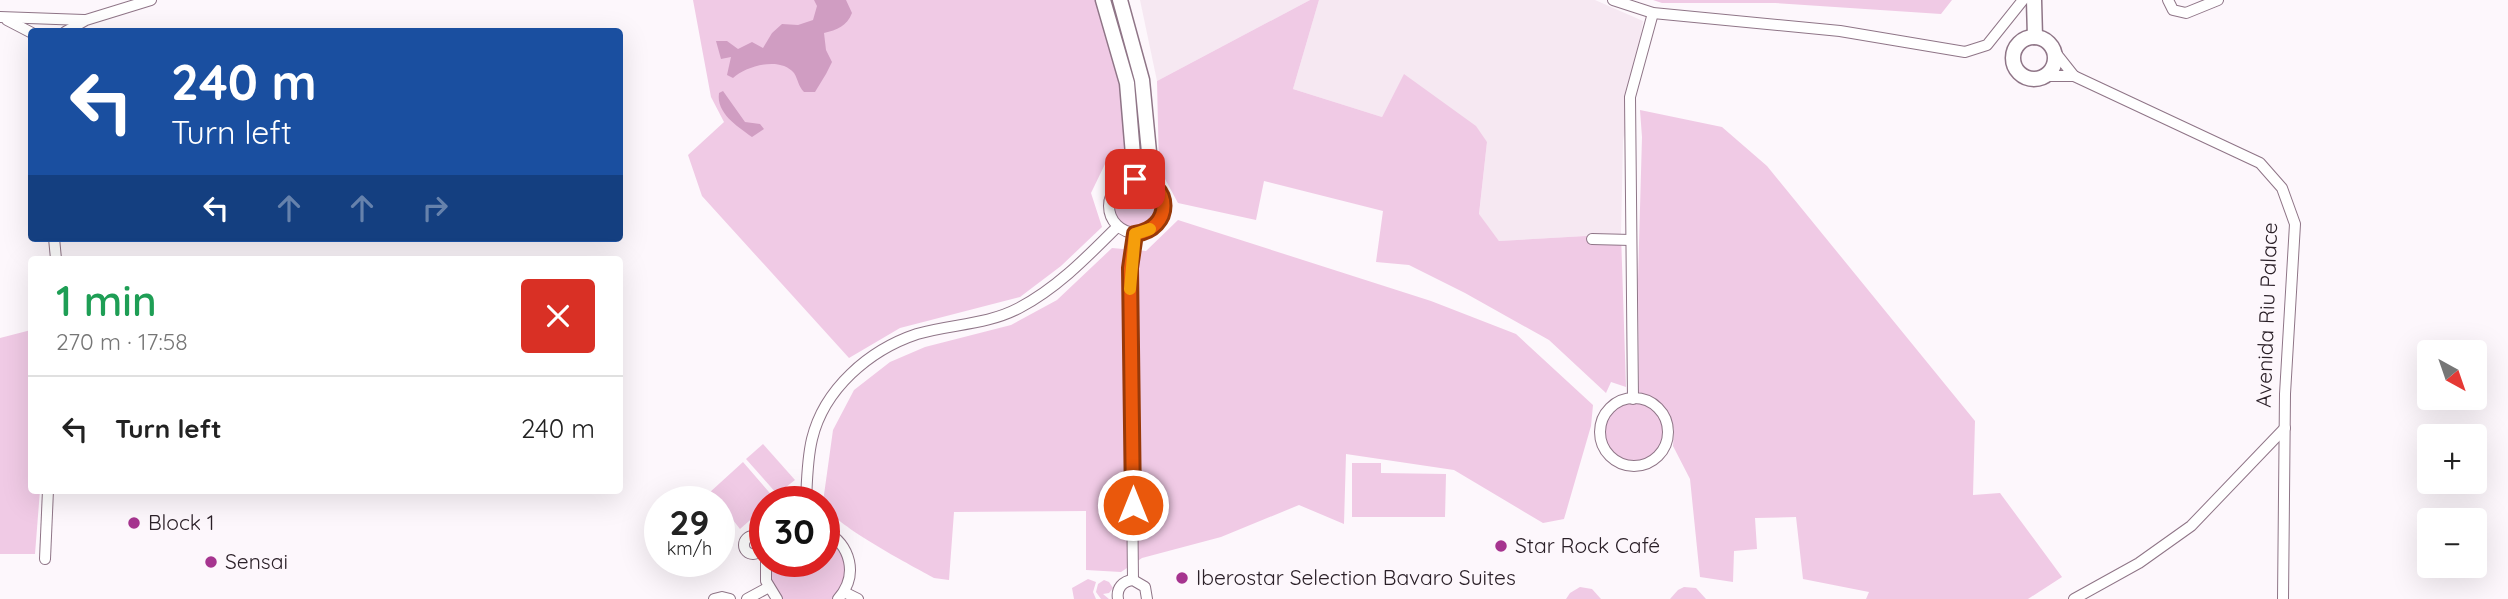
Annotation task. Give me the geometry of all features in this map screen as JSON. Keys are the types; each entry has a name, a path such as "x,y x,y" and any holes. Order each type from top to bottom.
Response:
{"street":[{"path":"72,28 86,20 151,0"},
{"path":"1103,0 1127,83 1135,179"},
{"path":"1120,0 1142,80 1152,183 1162,197 1162,215 1152,229 1135,234 1117,227 1109,211 1112,193 1126,181 1135,179 1152,183"},
{"path":"1613,0 1653,13 1840,31 1965,52 1987,46 2023,0"},
{"path":"2034,0 2035,37"},
{"path":"2168,0 2173,10 2186,13 2218,0"},
{"path":"1633,399 1630,97 1653,13"},
{"path":"0,17 86,20"},
{"path":"0,17 28,31"},
{"path":"2035,37 2047,41 2055,52 2054,65 2045,76 2038,79 2024,77 2015,66 2014,52 2021,41 2035,37"},
{"name":"Avenida Riu Palace","path":"2055,52 2074,76"},
{"name":"Avenida Riu Palace","path":"2045,76 2074,76 2260,163 2283,188 2295,224 2285,428 2283,599"},
{"path":"807,486 813,437 828,403 853,369 892,344 918,334 980,322 1018,309 1052,288 1117,227"},
{"path":"1133,580 1130,280 1135,234"},
{"path":"1592,239 1631,240"},
{"path":"1633,399 1651,403 1664,417 1668,426 1666,445 1660,454 1651,462 1640,466 1618,462 1603,446 1601,436 1601,427 1609,410 1617,403 1633,399"},
{"path":"2074,599 2139,563 2191,526 2285,428"},
{"path":"46,559 48,494"},
{"path":"840,541 851,564 850,578 841,595 858,599"},
{"path":"766,577 769,587 778,599"},
{"path":"1118,599 1122,585 1133,580"},
{"path":"1133,580 1145,587 1147,599"},
{"path":"747,599 769,587"},
{"path":"714,599 730,599"}],"shaded area":[{"path":"693,0 1098,0 1121,90 1129,152 1106,162 1091,193 1102,227 1061,266 1020,297 900,328 849,358 702,196 688,155 724,122 711,97"},
{"path":"814,0 846,0 852,13 841,27 824,33 826,50 832,62 815,92 804,92 794,73 780,65 754,67 733,78 727,75 731,57 721,59 716,41 727,41 738,49 752,42 763,48 772,33 782,24 798,25 813,20 817,6"},
{"path":"1140,0 1310,0 1157,81"},
{"path":"1310,0 1319,0 1293,89 1382,117 1404,74 1476,126 1487,142 1479,214 1499,241 1621,234 1626,387 1611,382 1606,393 1549,340 1409,265 1376,262 1383,211 1264,181 1256,220 1178,203 1159,168 1157,81"},
{"path":"1319,0 1595,0 1643,21 1623,141 1621,234 1499,241 1479,215 1487,142 1404,75 1382,117 1293,89"},
{"path":"1653,0 1952,0 1941,14 1775,3 1662,3"},
{"path":"723,91 745,122 760,124 764,129 752,137 734,124 721,107 719,93"},
{"path":"1640,110 1722,127 1767,166 1975,421 1973,495 2000,493 2062,577 2028,599 1866,599 1869,592 1803,579 1796,517 1755,518 1757,549 1734,551 1733,582 1700,577 1690,479 1673,446 1674,429 1655,399 1639,392"},
{"path":"1141,179 1151,183 1159,191 1163,206 1159,221 1151,229 1131,233 1121,229 1113,221 1109,201 1113,191 1121,183"},
{"path":"1178,220 1431,301 1516,334 1593,405 1591,426 1564,519 1543,523 1454,470 1346,454 1344,524 1299,505 1221,537 1142,558 1121,572 1086,570 1086,511 954,512 949,580 934,578 890,554 840,521 840,486 825,486 833,430 854,390 890,362 925,347 1011,325 1057,300 1112,248 1146,251"},
{"path":"28,331 28,494 40,494 35,554 0,554 0,338"},
{"path":"1634,398 1647,401 1658,408 1665,419 1668,432 1665,445 1658,456 1647,463 1634,466 1621,463 1610,456 1603,445 1600,432 1603,419 1610,408 1621,401"},
{"path":"763,444 795,480 787,486 770,486 746,459"},
{"path":"743,462 764,486 749,486 749,521 740,529 735,523 735,486 717,486"},
{"path":"1352,463 1381,463 1381,473 1446,474 1445,517 1352,517"},
{"path":"840,550 851,564 838,599 777,599 772,593 769,577 840,577"},
{"path":"1088,579 1096,582 1093,592 1096,599 1074,599 1072,588"},
{"path":"1104,580 1113,588 1109,593 1103,594 1109,599 1101,599 1096,592 1098,584"},
{"path":"1580,587 1592,589 1601,599 1566,599"},
{"path":"1684,587 1696,588 1706,599 1670,599"}],"slow traffic":[{"path":"1130,289 1135,234 1150,229"}],"place":[{"name":"Block 1","path":"134,523"},
{"name":"Star Rock Café","path":"1501,546"},
{"name":"Sensai","path":"211,562"},
{"name":"Iberostar Selection Bavaro Suites","path":"1182,578"}],"route":[{"path":"1133,505 1130,268 1135,234 1152,229 1158,223 1164,206 1162,197 1152,183 1135,179"}]}
